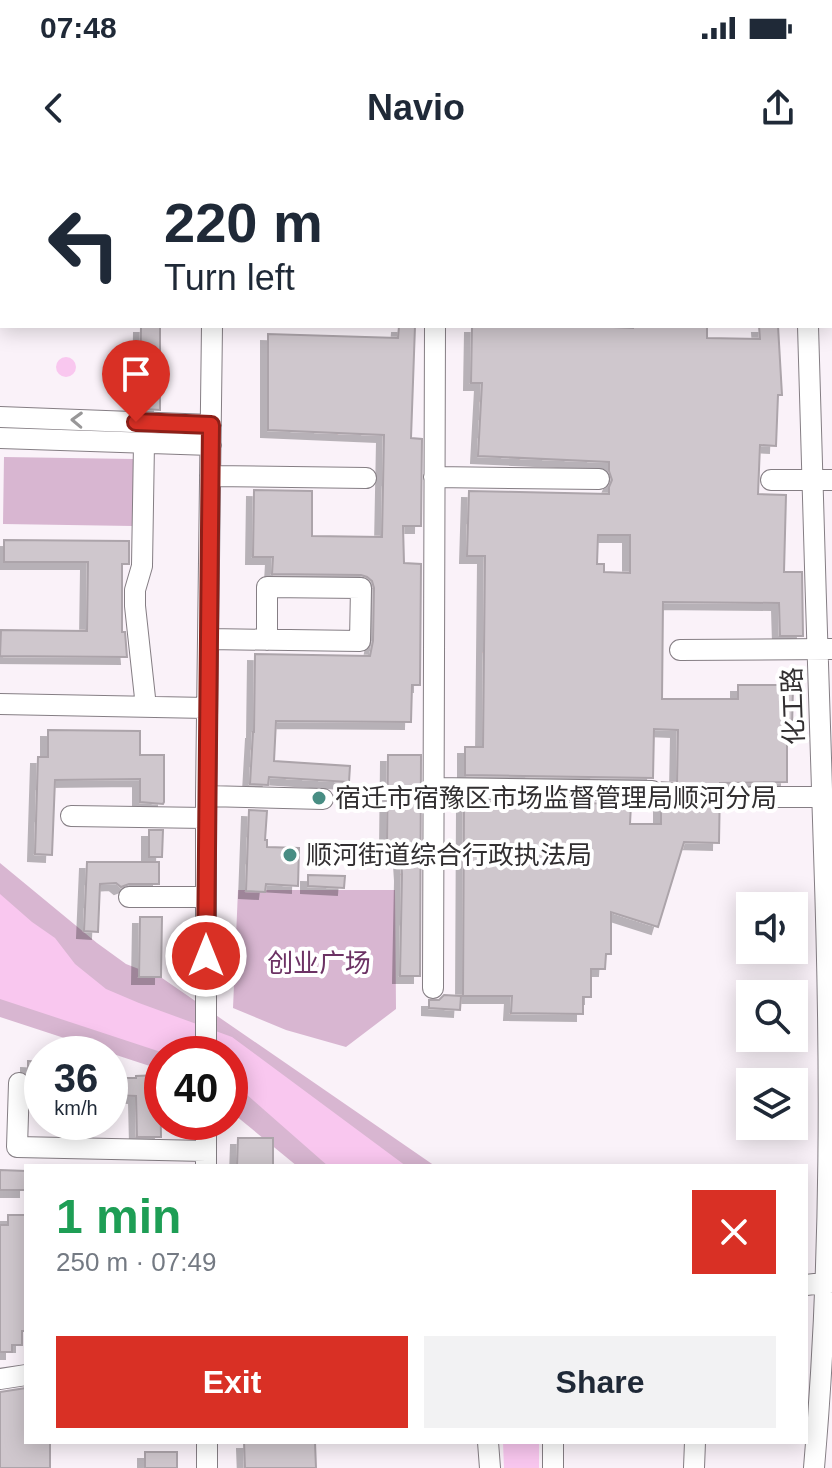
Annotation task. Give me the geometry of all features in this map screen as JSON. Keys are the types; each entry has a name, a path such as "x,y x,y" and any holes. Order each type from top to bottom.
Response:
{"street":[{"path":"206,1036 212,328"},
{"path":"433,988 435,328"},
{"name":"化工路","path":"808,328 822,480 830,1108 830,1282 814,1468"},
{"path":"0,417 211,435"},
{"path":"0,438 144,443 211,435"},
{"path":"144,443 142,566 135,590 135,606 146,707"},
{"path":"210,476 366,478"},
{"path":"434,477 599,479"},
{"path":"771,480 822,480"},
{"path":"208,639 267,640 360,641 361,588 267,587 267,640"},
{"path":"680,650 825,649"},
{"path":"0,704 207,708"},
{"path":"752,797 825,783"},
{"path":"434,788 652,791"},
{"path":"206,796 323,799"},
{"path":"71,816 206,818"},
{"path":"129,897 206,897"},
{"path":"19,1083 17,1147 206,1158"},
{"path":"808,1285 830,1282"},
{"path":"0,1379 24,1375"},
{"path":"207,1444 207,1468"},
{"path":"488,1444 490,1468"},
{"path":"553,1444 553,1468"},
{"path":"694,1468 695,1444"}],"green space":[{"path":"4,457 134,459 133,526 3,524"},
{"path":"0,863 126,964 162,978 246,1036 144,1036 144,1064 128,1059 128,1036 58,1036 0,1017"},
{"name":"创业广场","path":"238,890 395,890 396,1009 346,1047 286,1030 233,1008"},
{"path":"248,1037 432,1164 295,1164 248,1126"}],"shaded area":[{"path":"62,357 70,357 76,367 70,377 62,377 56,371 56,363"},
{"path":"0,894 55,938 75,964 106,989 229,1036 144,1036 144,1046 128,1041 128,1036 112,1036 0,999"},
{"path":"248,1049 403,1164 326,1164 248,1096"},
{"path":"503,1444 539,1444 539,1468 504,1468"}],"building":[{"path":"141,328 160,328 160,410 144,409 145,391 140,391"},
{"path":"399,328 415,328 411,438 422,439 421,526 403,526 404,563 421,564 420,685 412,685 411,722 276,721 274,761 350,766 349,782 269,777 268,785 250,784 255,654 370,656 374,588 372,581 361,575 272,574 273,557 253,557 254,490 312,491 312,536 382,537 384,435 268,430 268,334 398,338"},
{"path":"472,328 707,328 707,338 760,339 759,328 778,328 782,395 778,395 776,446 760,445 758,494 786,495 784,572 802,572 803,636 780,636 779,603 663,602 662,699 738,699 738,685 793,685 792,730 787,730 787,782 720,783 719,843 684,842 658,927 611,912 611,954 606,954 605,969 591,969 591,997 583,997 583,1014 511,1013 512,996 463,996 464,801 631,804 630,824 661,824 661,799 665,790 662,782 677,783 678,730 654,729 653,778 465,775 465,747 483,747 485,556 467,556 469,491 609,494 612,480 609,462 478,456 482,383 471,383","holes":["598,535 630,535 630,573 604,572 604,564 597,564"]},
{"path":"4,540 129,541 129,564 122,564 122,632 125,632 127,657 0,656 1,630 87,631 88,562 4,562"},
{"path":"48,730 140,731 140,755 164,755 163,804 140,802 140,779 55,780 52,855 35,854 38,757 48,757"},
{"path":"388,755 421,755 420,976 400,976 402,874 400,843 387,843"},
{"path":"249,810 267,811 267,847 299,848 298,886 266,884 265,892 246,891"},
{"path":"149,830 163,830 162,857 149,857"},
{"path":"87,862 159,862 159,884 121,887 116,883 100,884 98,932 84,931"},
{"path":"308,875 345,876 344,888 308,886"},
{"path":"140,917 162,917 161,977 139,977"},
{"path":"444,995 461,996 460,1010 429,1008 429,1000 439,1000"},
{"path":"144,1076 144,1137 137,1137 136,1096 128,1096 128,1078"},
{"path":"273,1138 273,1164 237,1164 238,1140"},
{"path":"0,1170 24,1171 24,1190 0,1190"},
{"path":"8,1215 24,1215 24,1331 22,1345 12,1345 12,1352 0,1352 0,1225 8,1225"},
{"path":"24,1388 24,1444 50,1444 50,1468 0,1468 0,1392"},
{"path":"244,1444 315,1444 316,1468 245,1468"},
{"path":"145,1452 177,1452 177,1468 145,1468"}],"place":[{"name":"宿迁市宿豫区市场监督管理局顺河分局","path":"319,798"},
{"name":"顺河街道综合行政执法局","path":"290,855"}],"route":[{"path":"136,422 211,425 206,956"}]}
